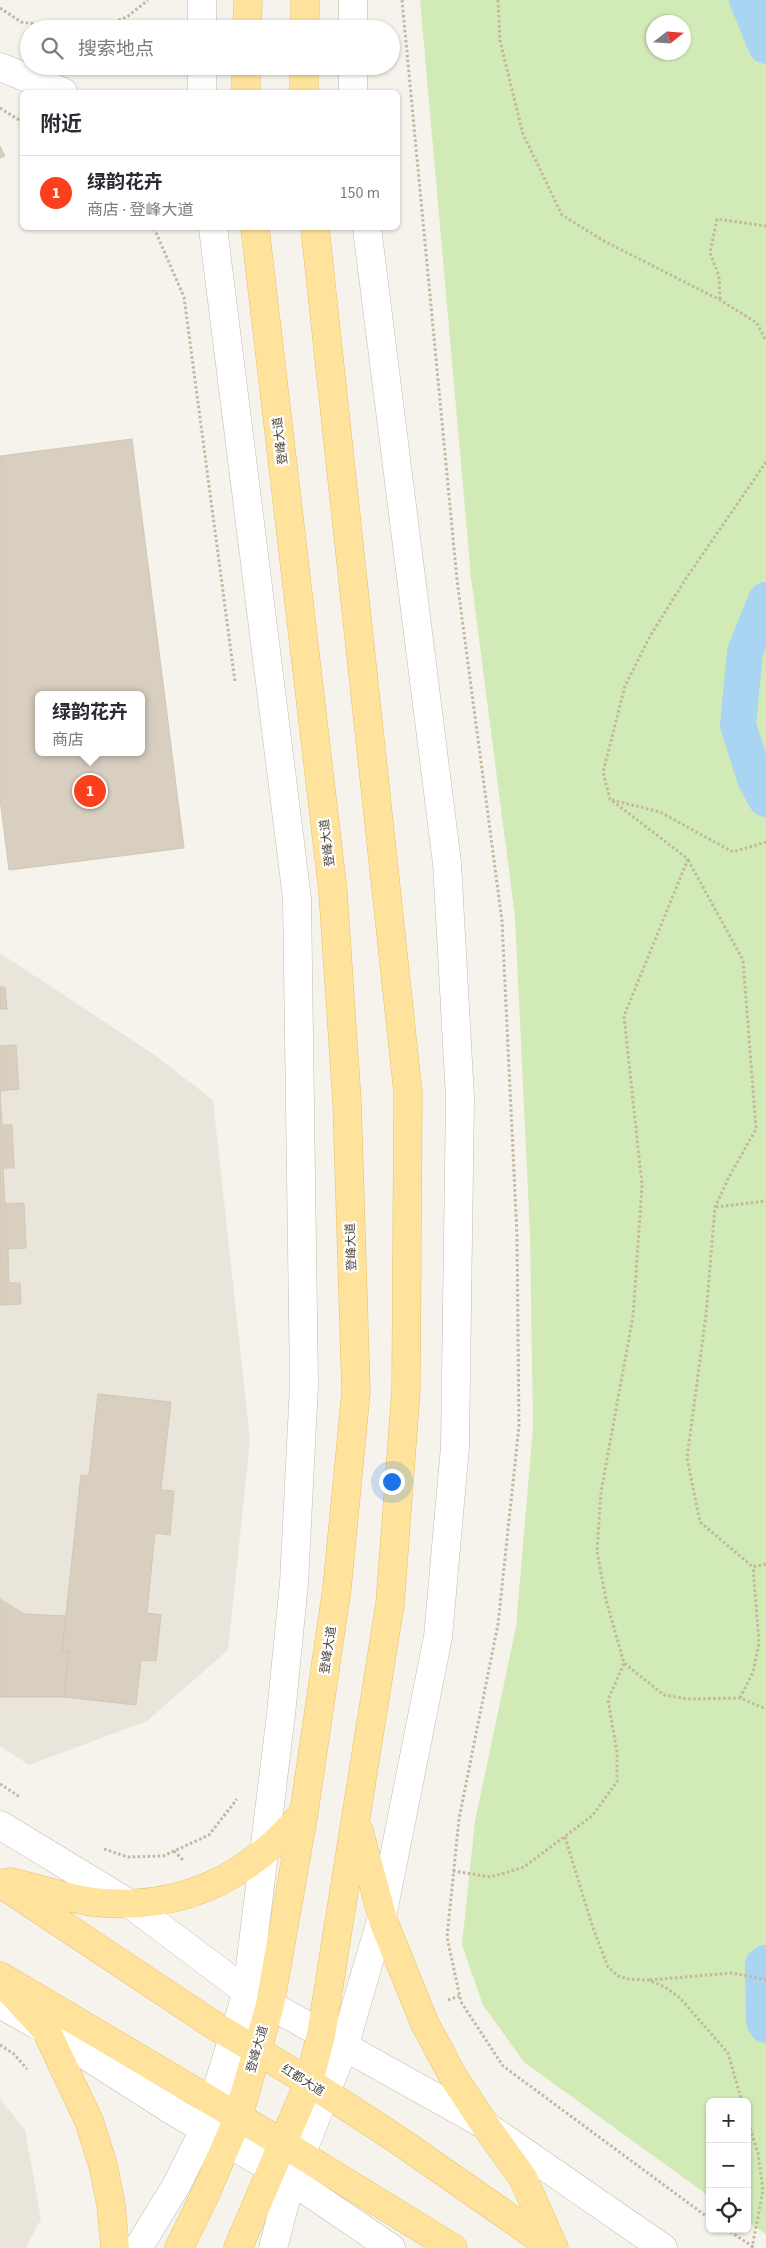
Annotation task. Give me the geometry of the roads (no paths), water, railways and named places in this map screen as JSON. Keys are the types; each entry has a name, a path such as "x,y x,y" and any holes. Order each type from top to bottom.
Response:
{"main road":[{"path":"247,20 248,0"},
{"path":"304,20 305,0"},
{"path":"246,75 246,90"},
{"path":"304,75 304,90"},
{"name":"登峰大道","path":"179,2248 204,2197 223,2129 257,2051 258,1998 304,1812 337,1588 356,1392 347,1102 333,892 255,230"},
{"path":"238,2248 281,2174 318,2088 332,2041 356,1817 390,1604 405,1400 408,1093 314,230"},
{"path":"0,1879 90,1901 130,1904 155,1902 188,1895 218,1883 264,1855 304,1812"},
{"path":"356,1817 368,1871 382,1917 403,1974 454,2078 523,2178 554,2248"},
{"name":"红都大道","path":"0,1883 232,2036 318,2088 398,2140 554,2248"},
{"path":"0,1978 46,2030 89,2121 103,2165 111,2205 115,2248"},
{"path":"0,1978 212,2102 223,2129 292,2149 453,2248"}],"street":[{"path":"202,0 202,20"},
{"path":"353,0 353,20"},
{"path":"0,67 20,75"},
{"path":"20,75 58,90"},
{"path":"202,75 202,90"},
{"path":"353,75 353,90"},
{"path":"212,2102 232,2036 258,1998 264,1855 294,1582 304,1385 297,898 213,230"},
{"path":"332,2041 382,1917 438,1637 455,1447 460,1098 446,862 367,230"},
{"path":"0,1825 130,1904 258,1998 485,2125 663,2248"},
{"path":"0,2004 46,2030 173,2111 223,2129 281,2174 392,2248"},
{"path":"138,2248 176,2186 223,2129"},
{"path":"273,2248 281,2174"}],"waterway":[{"path":"747,0 766,46"},
{"path":"766,600 745,652 738,725 755,779 766,799"},
{"path":"766,1963 763,1965 764,2021 766,2025"}],"place":[{"name":"绿韵花卉","path":"90,791"}]}
